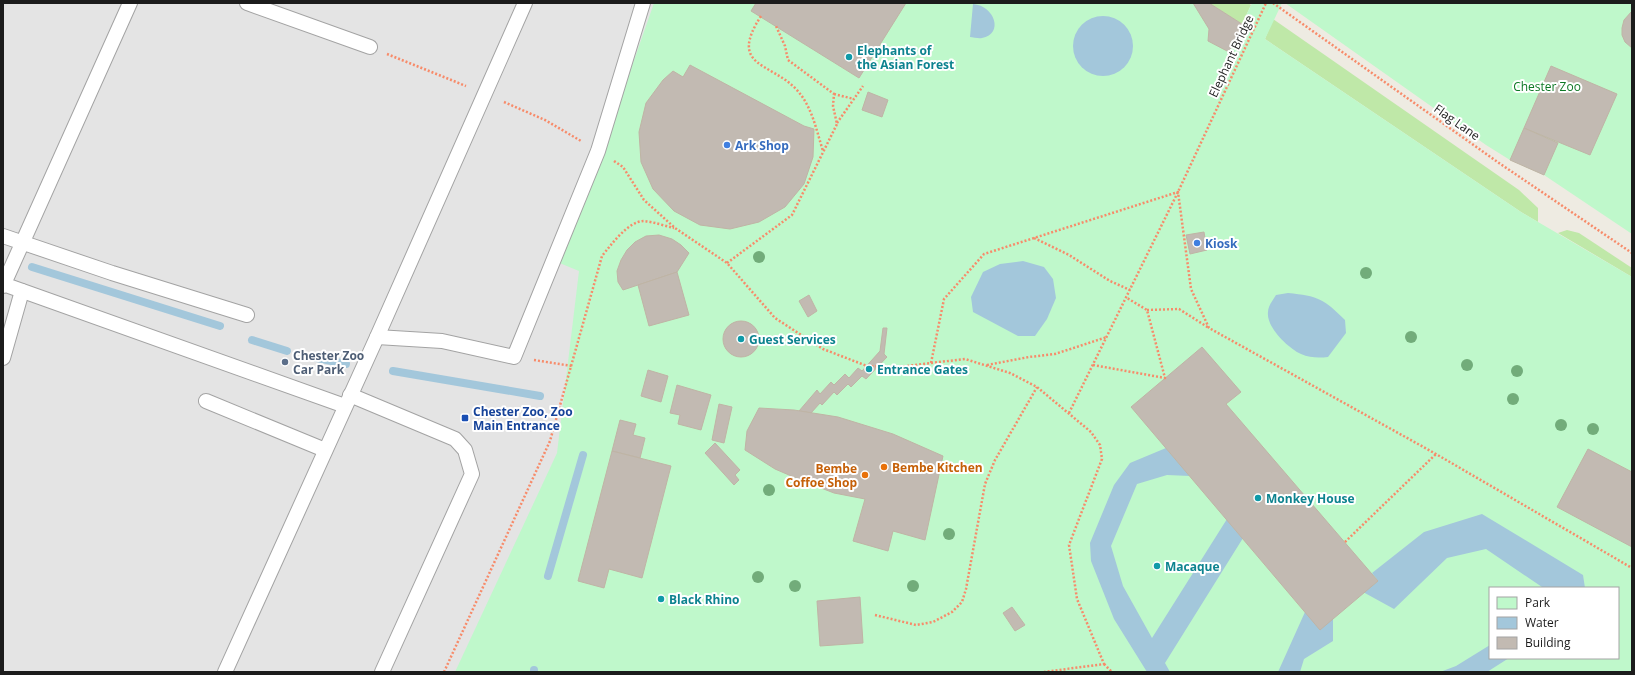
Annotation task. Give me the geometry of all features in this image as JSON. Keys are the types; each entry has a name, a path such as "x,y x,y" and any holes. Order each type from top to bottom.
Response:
{"lane":[{"path":"130,3 3,285 348,401 455,439 465,450 472,474 382,672"},
{"path":"247,3 370,47"},
{"path":"225,672 325,450 378,338 525,3"},
{"path":"378,338 442,341 514,357 598,150 643,3"},
{"path":"3,236 248,315"},
{"path":"3,358 22,291"},
{"path":"206,401 325,450"}],"path":[{"name":"Elephant Bridge","path":"1069,414 1178,192 1266,3"},
{"name":"Flag Lane","path":"1273,3 1499,163 1632,253"},
{"path":"761,16 750,38 748,45 750,53 758,65 795,88 808,105 823,151"},
{"path":"776,26 785,46 788,60 834,94 854,99"},
{"path":"727,262 792,215 837,124 863,86"},
{"path":"834,94 833,106 837,124"},
{"path":"598,150 623,167 644,200 675,228 727,262 775,318 823,349 867,366 898,367 965,359 1010,373 1037,387 1091,432 1100,445 1102,458 1069,545 1077,599 1104,664 1112,672"},
{"path":"931,363 944,300 984,254 1178,192 1191,289 1209,328"},
{"path":"444,672 550,441 602,256 617,237 631,226 643,221 675,228"},
{"path":"1034,238 1069,255 1110,281 1130,290"},
{"path":"1127,298 1147,310 1179,309 1209,328 1436,454 1632,568"},
{"path":"1093,365 1165,378 1147,310"},
{"path":"986,366 1029,357 1055,354 1107,337"},
{"path":"514,357 572,366"},
{"path":"875,615 916,625 933,622 939,619 952,612 962,602 966,588 985,484 995,460 1037,387"},
{"path":"1345,542 1436,454"},
{"path":"1044,672 1104,664"}],"green space":[{"path":"3,3 1209,3 1242,24 1252,3 1282,3 1265,39 1521,212 1632,277 1632,672 3,672"},
{"path":"1209,3 1248,3 1251,5 1242,24"},
{"name":"Chester Zoo","path":"1285,3 1632,3 1632,234 1544,175 1510,160 1486,145"},
{"path":"1273,19 1519,190 1538,208 1538,222 1265,39"},
{"path":"1567,230 1579,233 1632,268 1632,277 1558,233"}],"shaded area":[{"name":"Chester Zoo Car Park","path":"3,3 654,3 626,83 557,262 579,271 557,453 455,672 3,672"}],"water":[{"path":"973,4 981,6 987,10 994,20 995,26 993,31 989,35 981,38 970,37"},
{"path":"1103,16 1119,21 1124,25 1128,30 1133,46 1128,62 1124,67 1119,71 1103,76 1087,71 1082,67 1078,62 1073,46 1078,30 1082,25 1087,21"},
{"path":"1023,261 1044,267 1053,279 1056,298 1047,319 1035,336 1018,336 973,312 971,297 983,272 1000,264"},
{"path":"1288,293 1314,297 1326,303 1345,320 1346,333 1328,357 1321,358 1301,354 1284,342 1270,324 1268,312 1271,303 1276,295"},
{"path":"1166,448 1190,476 1167,475 1137,484 1111,546 1123,586 1152,638 1227,519 1243,538 1165,663 1170,672 1147,672 1114,619 1091,561 1090,543 1114,485 1130,463"},
{"path":"1482,514 1583,575 1585,587 1542,587 1486,549 1447,558 1394,609 1363,592 1378,581 1372,573 1424,532"},
{"path":"1305,612 1333,617 1333,641 1304,659 1300,672 1278,672"},
{"path":"1489,646 1489,659 1507,659 1487,672 1440,672 1456,666"}],"building":[{"name":"Elephants of the Asian Forest","path":"756,3 906,3 859,78 751,11"},
{"path":"1193,3 1209,3 1242,24 1229,52 1208,41 1209,29"},
{"path":"1632,11 1632,48 1625,42 1622,35 1622,28 1624,20"},
{"name":"Ark Shop","path":"690,65 804,126 814,129 813,157 804,184 785,207 759,222 730,229 700,225 674,211 653,189 641,162 639,132 646,103 663,80 673,71 683,77"},
{"path":"1551,66 1617,94 1590,155 1524,128"},
{"path":"868,92 888,100 882,117 862,110"},
{"path":"1524,128 1558,143 1544,175 1510,160"},
{"name":"Kiosk","path":"1204,232 1207,250 1190,254 1186,235"},
{"path":"659,235 672,239 689,253 677,272 623,290 618,282 617,271 627,250 635,242 646,236"},
{"path":"677,272 689,315 649,326 638,285"},
{"path":"809,295 817,311 808,317 799,301"},
{"name":"Guest Services","path":"741,321 754,326 759,339 754,352 741,357 728,352 723,339 728,326"},
{"name":"Entrance Gates","path":"883,328 887,328 884,354 887,357 866,379 862,376 851,387 848,384 837,395 834,392 822,405 820,403 811,413 799,411 817,390 820,394 831,382 834,385 845,374 849,378 858,368 862,371 880,351"},
{"name":"Monkey House","path":"1202,347 1241,392 1226,404 1378,581 1320,630 1131,407"},
{"path":"648,370 668,376 661,402 641,396"},
{"path":"677,385 711,395 701,430 678,424 680,415 670,413"},
{"path":"719,404 732,407 724,443 712,440"},
{"name":"Bembe Coffoe Shop","path":"759,408 794,410 838,417 893,434 943,456 925,540 893,531 888,551 853,541 865,499 834,493 803,481 775,469 745,450 747,431"},
{"path":"620,420 636,424 633,435 645,438 640,458 612,451"},
{"path":"715,443 740,470 735,475 739,480 734,485 705,453"},
{"path":"1588,449 1632,472 1632,547 1557,507"},
{"path":"612,451 671,466 642,578 609,569 604,588 578,581"},
{"path":"860,597 863,643 820,646 817,601"},
{"path":"1012,607 1025,625 1015,631 1003,613"}],"waterway":[{"path":"32,267 220,326"},
{"path":"252,340 287,351"},
{"path":"317,358 346,364"},
{"path":"393,371 540,396"},
{"path":"548,576 583,455"}],"place":[{"name":"Elephants of the Asian Forest","path":"849,57"},
{"name":"Ark Shop","path":"727,145"},
{"name":"Kiosk","path":"1197,243"},
{"name":"Guest Services","path":"741,339"},
{"name":"Chester Zoo Car Park","path":"285,362"},
{"name":"Entrance Gates","path":"869,369"},
{"name":"Chester Zoo, Zoo Main Entrance","path":"465,418"},
{"name":"Bembe Kitchen","path":"884,467"},
{"name":"Bembe Coffoe Shop","path":"865,475"},
{"name":"Monkey House","path":"1258,498"},
{"name":"Macaque","path":"1157,566"},
{"name":"Black Rhino","path":"661,599"}]}
